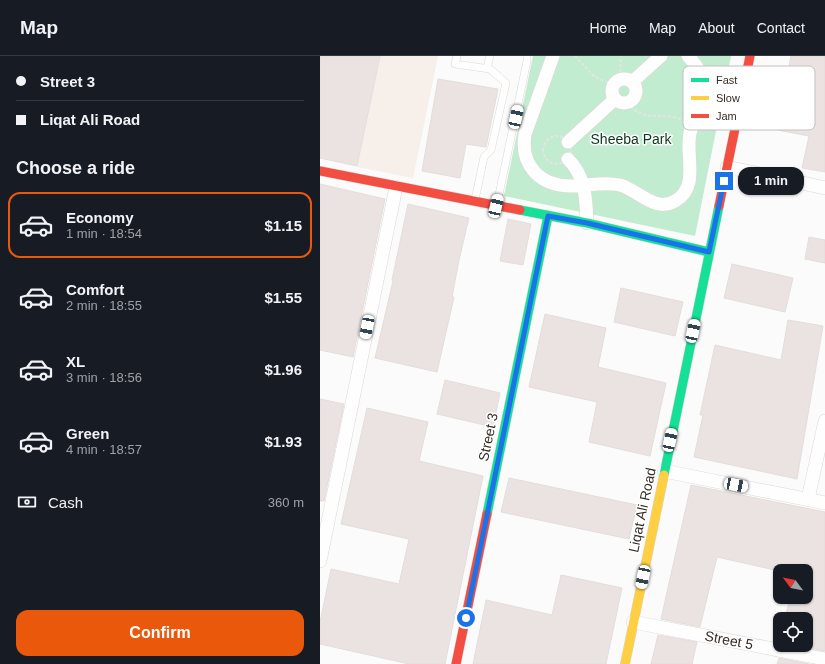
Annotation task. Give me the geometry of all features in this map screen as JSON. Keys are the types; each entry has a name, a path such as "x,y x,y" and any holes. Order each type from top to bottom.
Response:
{"street":[{"path":"553,56 525,134 523,146 525,158 532,169 544,179 558,185 614,184 632,190 655,204 675,202 682,195 689,182 690,174 688,147 692,130"},
{"path":"621,101 612,90 661,56"},
{"path":"688,56 695,66"},
{"name":"Liqat Ali Road","path":"748,66 750,56"},
{"path":"568,142 621,101 633,99 636,92 622,82"},
{"name":"Liqat Ali Road","path":"625,664 735,130"},
{"path":"568,159 577,168 584,184 587,223"},
{"path":"727,167 825,188"},
{"path":"320,171 587,223 709,252"},
{"path":"320,561 396,187"},
{"name":"Street 3","path":"456,664 548,216"},
{"path":"808,499 825,421"},
{"path":"664,471 825,503"},
{"name":"Street 5","path":"633,622 825,659"}],"lane":[{"path":"457,56 455,64 490,69 506,84 491,150 484,157 474,202"},
{"path":"487,68 490,56"},
{"path":"496,206 526,68 527,56"}],"path":[{"path":"575,56 594,76 622,82 621,56"},
{"path":"621,101 641,114 678,118 683,120"}],"shaded area":[{"path":"380,56 438,56 413,178 357,167"}],"green space":[{"name":"Sheeba Park","path":"533,56 731,56 729,66 683,66 683,130 716,130 695,236 504,196"}],"building":[{"path":"320,56 380,56 357,166 320,158"},
{"path":"791,56 825,56 825,172 802,168 809,136 777,130 815,130 815,66 789,66"},
{"path":"438,79 498,89 486,147 466,144 460,178 422,171"},
{"path":"320,184 385,199 353,357 320,350"},
{"path":"408,204 469,218 452,297 454,297 437,372 375,358 393,281"},
{"path":"508,219 531,224 523,265 500,261"},
{"path":"809,237 825,240 825,263 805,259"},
{"path":"732,264 793,278 785,312 724,298"},
{"path":"621,288 683,302 675,336 614,322"},
{"path":"545,314 606,328 598,367 666,383 650,456 589,442 597,402 529,387"},
{"path":"788,320 823,326 797,479 694,457 703,415 700,415 715,345 781,360"},
{"path":"445,380 500,393 493,427 437,414"},
{"path":"320,399 344,404 324,501 320,501"},
{"path":"367,408 428,422 419,461 483,476 445,664 409,664 320,644 320,622 331,569 399,584 409,539 341,524"},
{"path":"509,478 637,505 629,539 501,512"},
{"path":"691,485 825,512 825,651 813,649 813,612 787,612 788,604 813,604 813,564 773,564 773,570 717,557 700,627 661,619"},
{"path":"561,575 622,588 606,664 473,664 486,600 552,615"},
{"path":"658,635 697,642 692,664 651,664"},
{"path":"779,658 809,664 777,664"}],"traffic: fast":[{"path":"664,475 719,206"},
{"path":"520,210 587,223 709,252"},
{"path":"487,514 548,216"}],"traffic: slow":[{"path":"625,664 664,475"}],"traffic: jam":[{"path":"748,66 750,56"},
{"path":"719,206 735,130"},
{"path":"320,171 520,210"},
{"path":"456,664 487,514"}],"route":[{"path":"466,618 548,216 587,223 709,252 724,181"}]}
